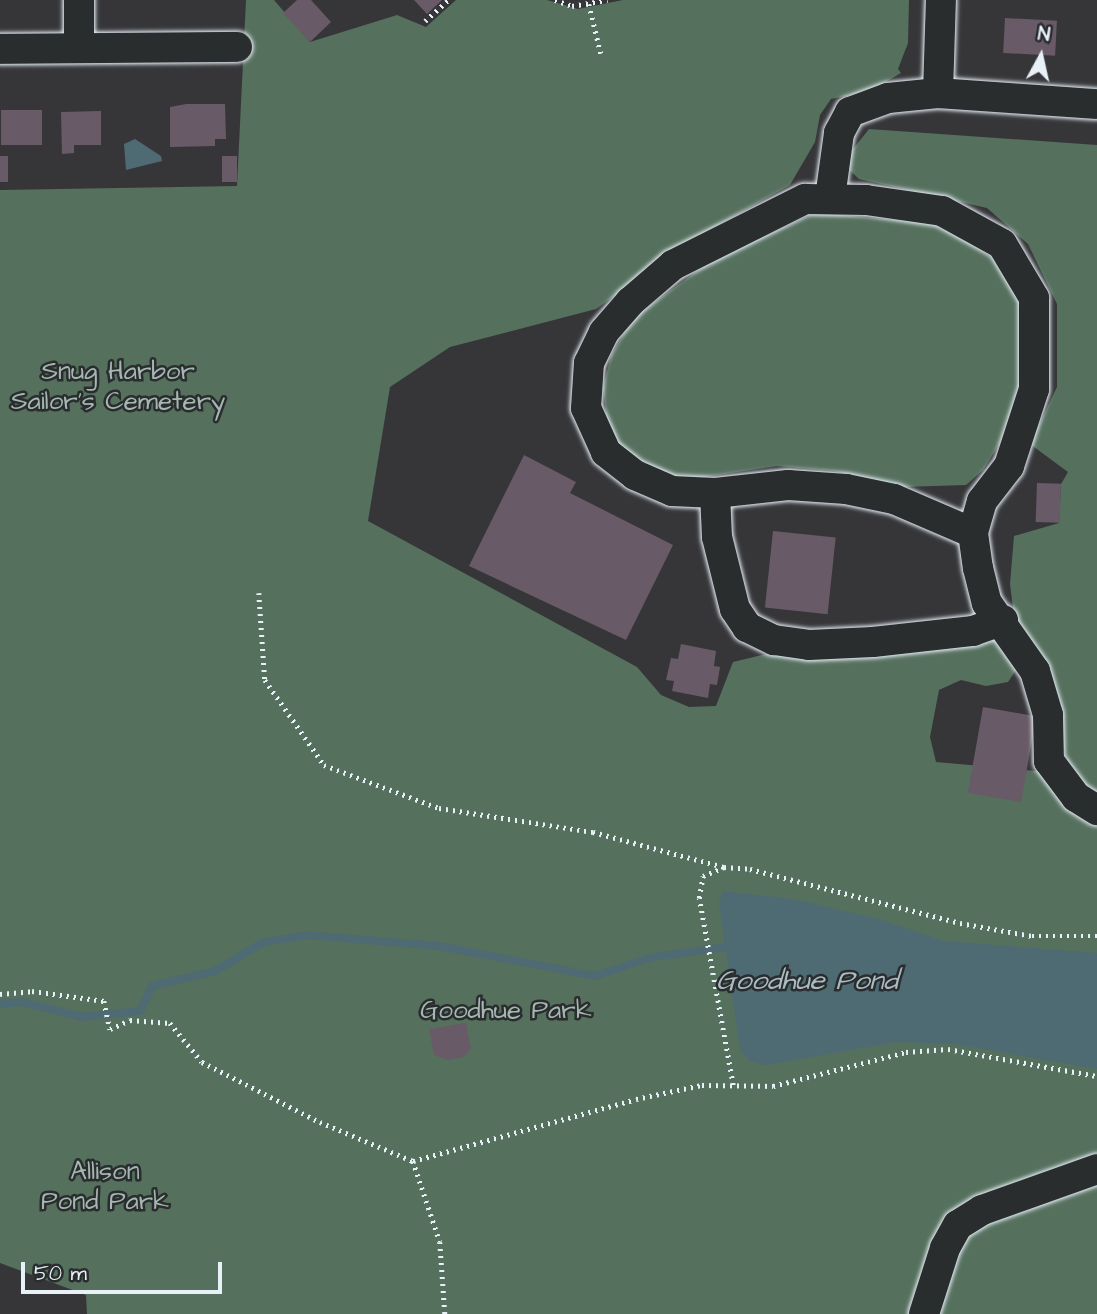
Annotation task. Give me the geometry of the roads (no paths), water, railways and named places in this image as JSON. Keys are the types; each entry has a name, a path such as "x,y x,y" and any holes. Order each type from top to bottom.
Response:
{"street":[{"path":"79,0 79,48"},
{"path":"938,93 941,0"},
{"path":"0,50 237,47"},
{"path":"830,198 839,133 850,112 888,98 938,93 1097,104"},
{"path":"974,533 894,499 846,489 788,485 715,493 672,491 635,475 606,452 586,408 589,363 604,332 630,302 673,265 762,217 805,199 830,198 942,211 970,223 1002,244 1034,298 1034,389 1025,426 1009,466 982,501 974,533 987,603 1003,620 1035,671 1048,715 1049,761 1076,797 1097,810"},
{"path":"715,493 719,548 735,609 747,627 774,640 809,645 873,642 973,631 1003,620"},
{"path":"924,1314 945,1248 958,1225 982,1210 1097,1169"}],"water":[{"path":"135,139 161,156 162,161 126,170 124,144"},
{"name":"Goodhue Pond","path":"723,891 799,900 882,920 944,941 1097,953 1097,1069 955,1044 897,1042 764,1065 750,1061 740,1050 719,903"}],"waterway":[{"path":"0,1004 22,1002 82,1017 140,1011 152,986 215,971 264,942 307,935 439,946 595,976 653,957 726,947"}],"park label":[{"name":"Snug Harbor Sailor's Cemetery","path":"118,387"},
{"name":"Goodhue Park","path":"506,1011"},
{"name":"Allison Pond Park","path":"105,1187"}]}
